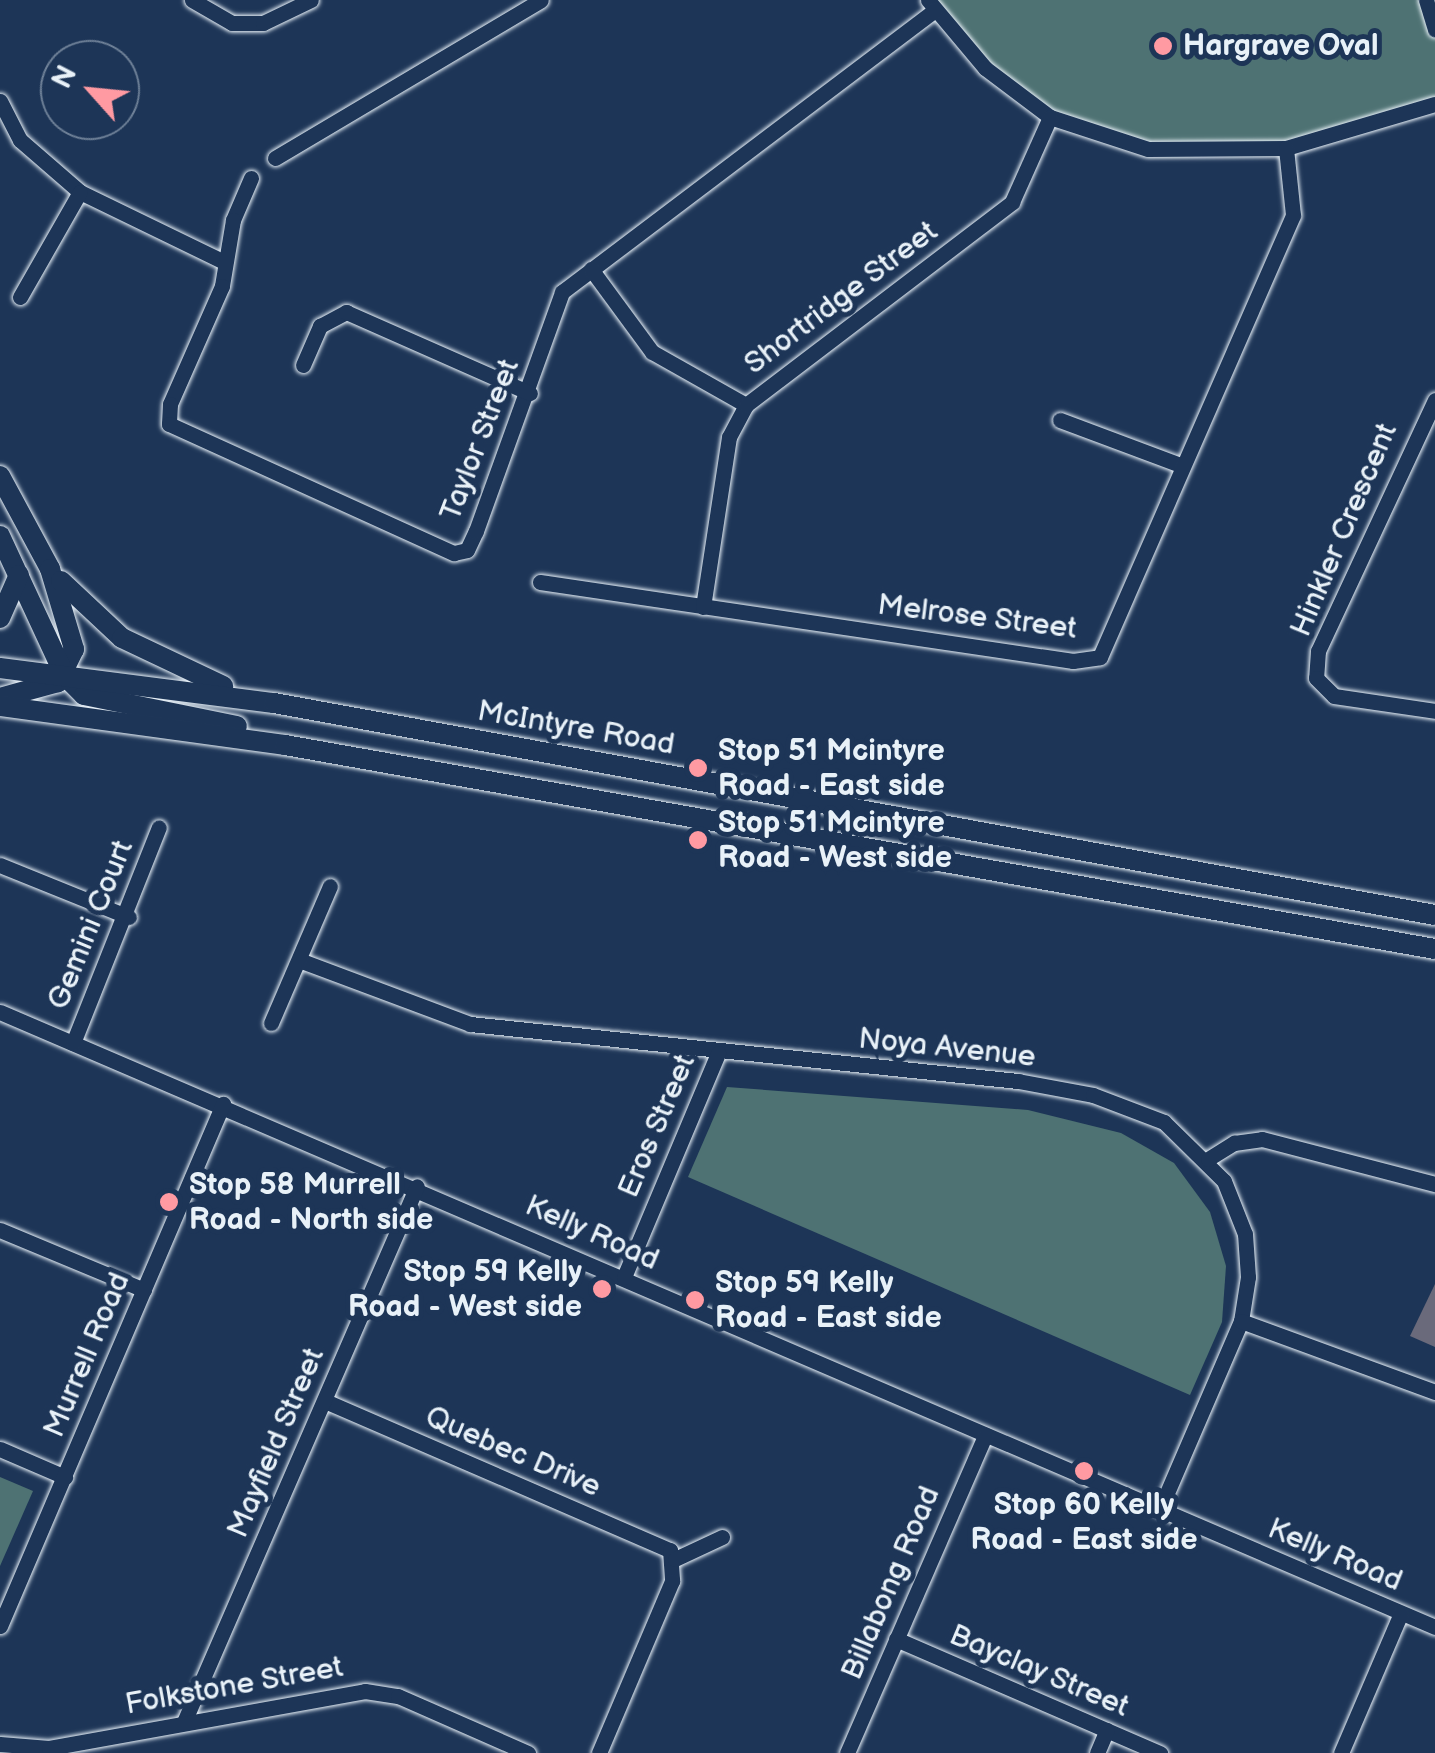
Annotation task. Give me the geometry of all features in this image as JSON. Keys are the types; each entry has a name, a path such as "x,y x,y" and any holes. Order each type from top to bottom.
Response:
{"main road":[{"path":"0,476 50,569 74,634 65,676"},
{"path":"0,536 65,676 94,699 232,724 285,745"},
{"path":"50,569 106,626 159,662 274,703"},
{"path":"0,618 19,575"},
{"name":"McIntyre Road","path":"0,668 274,703 1435,915"},
{"path":"0,698 65,676"},
{"path":"0,706 285,745 1435,949"}],"street":[{"path":"192,0 232,23 264,23 311,0"},
{"path":"275,158 541,0"},
{"path":"1426,0 1435,30"},
{"path":"932,5 985,68 1050,116 1148,149 1286,148 1435,104"},
{"name":"Taylor Street","path":"251,178 222,261 222,286 170,404 169,424 454,553 467,550 530,393 562,292 932,5"},
{"path":"0,101 20,140 80,192 222,261"},
{"name":"Shortridge Street","path":"703,607 730,436 746,406 1012,202 1050,116"},
{"name":"Melrose Street","path":"540,582 1073,661 1100,657 1293,215 1286,148"},
{"path":"20,297 80,192"},
{"path":"591,270 652,352 746,406"},
{"path":"304,364 320,326 346,312 530,393"},
{"name":"Hinkler Crescent","path":"1435,400 1318,651 1316,678 1334,696 1435,711"},
{"path":"1060,420 1182,466"},
{"name":"Gemini Court","path":"73,1043 129,917 158,826"},
{"path":"0,866 129,917"},
{"path":"271,1022 330,886"},
{"name":"Noya Avenue","path":"299,960 470,1024 1062,1088 1148,1114 1208,1158 1245,1234 1242,1320 1160,1509"},
{"name":"Kelly Road","path":"0,1012 416,1186 1435,1627"},
{"name":"Eros Street","path":"624,1277 718,1052"},
{"name":"Murrell Road","path":"0,1626 223,1104"},
{"path":"1208,1158 1234,1143 1262,1139 1435,1184"},
{"name":"Mayfield Street","path":"184,1722 416,1186"},
{"path":"0,1230 144,1290"},
{"path":"1242,1320 1435,1392"},
{"name":"Quebec Drive","path":"324,1401 666,1547 676,1559"},
{"name":"Billabong Road","path":"847,1753 985,1435"},
{"path":"0,1449 65,1476"},
{"path":"599,1753 676,1559 722,1538"},
{"path":"1341,1753 1401,1613"},
{"name":"Bayclay Street","path":"896,1639 1160,1753"},
{"name":"Folkstone Street","path":"0,1744 50,1748 377,1691 528,1753"},
{"path":"1097,1753 1107,1730"}],"green space":[{"path":"928,0 1426,0 1435,30 1435,104 1286,148 1148,149 1050,117 985,68"},
{"path":"727,1087 1028,1110 1121,1133 1174,1163 1210,1212 1226,1266 1222,1322 1190,1395 688,1177"},
{"path":"0,1477 33,1491 0,1566"}],"building":[{"path":"1435,1284 1435,1347 1410,1336"}],"place":[{"name":"Hargrave Oval","path":"1163,46"},
{"name":"Stop 51 Mcintyre Road - East side","path":"698,768"},
{"name":"Stop 51 Mcintyre Road - West side","path":"698,840"},
{"name":"Stop 58 Murrell Road - North side","path":"169,1202"},
{"name":"Stop 59 Kelly Road - West side","path":"602,1289"},
{"name":"Stop 59 Kelly Road - East side","path":"695,1300"},
{"name":"Stop 60 Kelly Road - East side","path":"1084,1471"}]}
